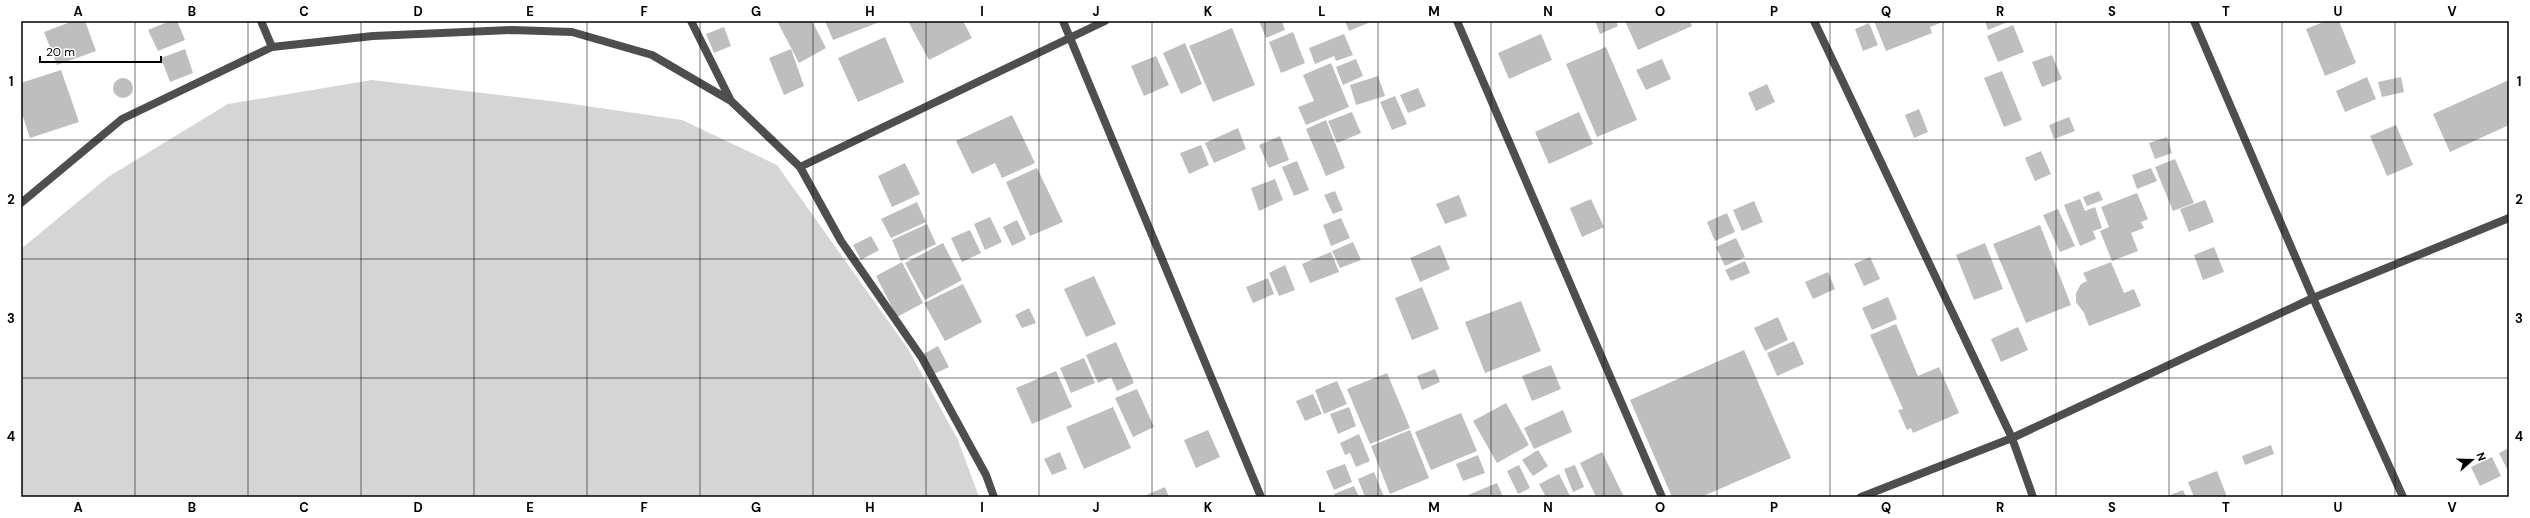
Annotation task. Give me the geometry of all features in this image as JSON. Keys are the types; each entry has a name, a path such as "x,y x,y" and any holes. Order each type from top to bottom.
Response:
{"street":[{"path":"261,21 272,47"},
{"path":"690,21 731,101"},
{"path":"1063,21 1261,497"},
{"path":"800,167 1105,21"},
{"path":"1457,21 1662,497"},
{"path":"1814,21 2012,438 2033,497"},
{"path":"2194,21 2313,298 2403,497"},
{"path":"21,202 122,119 272,47 381,36 512,30 572,32 652,55 731,101 800,167 841,241 922,358 986,475 994,497"},
{"path":"1861,497 2012,438 2313,298 2509,218"}],"shaded area":[{"path":"372,80 559,102 682,120 777,165 908,349 958,440 979,497 21,497 21,249 108,177 228,104"}],"building":[{"path":"73,21 85,21 96,51 57,65 44,32"},
{"path":"170,21 177,21 185,40 158,51 148,30"},
{"path":"777,21 812,21 826,48 799,63"},
{"path":"825,21 882,21 833,40"},
{"path":"908,21 963,21 972,38 929,60"},
{"path":"1259,21 1282,21 1285,30 1266,38"},
{"path":"1345,21 1373,21 1349,31"},
{"path":"1595,21 1616,21 1618,26 1600,34"},
{"path":"1625,21 1690,21 1692,26 1638,50"},
{"path":"1874,21 1945,21 1930,27 1932,33 1886,51"},
{"path":"1985,21 2010,21 1988,30"},
{"path":"2326,21 2339,21 2356,63 2325,76 2306,29"},
{"path":"1869,23 1878,45 1863,51 1855,29"},
{"path":"2013,25 2024,52 1998,62 1987,36"},
{"path":"724,27 731,46 714,53 706,34"},
{"path":"1232,28 1255,85 1213,102 1189,46"},
{"path":"1293,32 1305,63 1281,73 1269,42"},
{"path":"1344,34 1353,55 1336,61 1334,56 1315,64 1309,48"},
{"path":"1541,34 1552,60 1509,79 1498,53"},
{"path":"885,37 904,82 858,102 838,58"},
{"path":"1185,43 1202,84 1181,94 1163,53"},
{"path":"1606,47 1637,120 1597,137 1566,64"},
{"path":"185,49 193,73 170,82 161,58"},
{"path":"791,49 804,86 784,95 769,58"},
{"path":"2052,55 2062,79 2042,87 2032,62"},
{"path":"1156,56 1169,85 1144,96 1131,66"},
{"path":"1356,59 1363,76 1343,85 1336,67"},
{"path":"1662,59 1671,79 1646,90 1636,70"},
{"path":"1331,63 1349,107 1306,125 1298,107 1314,101 1303,75"},
{"path":"61,70 79,122 30,138 21,111 21,83"},
{"path":"2002,71 2022,120 2004,127 1984,78"},
{"path":"1378,76 1385,96 1356,105 1350,85"},
{"path":"2367,77 2376,99 2345,112 2336,91"},
{"path":"2401,77 2404,92 2382,97 2378,82"},
{"path":"119,78 127,78 133,84 133,92 127,98 119,98 113,92 113,84"},
{"path":"2509,80 2509,125 2450,152 2433,114"},
{"path":"1767,84 1775,102 1756,111 1748,93"},
{"path":"1418,88 1426,106 1408,113 1400,95"},
{"path":"1395,96 1407,124 1392,130 1380,102"},
{"path":"1919,109 1928,132 1914,138 1905,115"},
{"path":"1352,112 1361,133 1337,143 1328,121"},
{"path":"1579,112 1593,144 1549,164 1535,132"},
{"path":"1012,115 1035,163 1002,178 995,163 972,174 956,141"},
{"path":"2069,117 2075,131 2054,139 2049,125"},
{"path":"1326,120 1345,168 1326,176 1306,129"},
{"path":"2396,125 2413,165 2387,176 2370,136"},
{"path":"1238,128 1246,149 1214,163 1205,143"},
{"path":"1280,136 1289,160 1269,168 1259,145"},
{"path":"2167,137 2172,153 2155,159 2149,143"},
{"path":"1201,145 1209,165 1189,174 1180,153"},
{"path":"2041,151 2051,174 2035,181 2025,158"},
{"path":"2175,159 2194,203 2173,211 2155,167"},
{"path":"1297,161 1309,190 1294,196 1282,167"},
{"path":"905,163 920,194 892,207 878,176"},
{"path":"1037,168 1063,222 1030,236 1006,182"},
{"path":"2151,168 2157,181 2137,189 2132,175"},
{"path":"1275,179 1283,200 1259,211 1251,188"},
{"path":"1335,191 1343,210 1333,214 1324,195"},
{"path":"2099,191 2103,200 2087,206 2083,197"},
{"path":"2137,193 2148,219 2141,222 2144,228 2131,233 2138,251 2112,261 2100,231 2109,227 2101,207"},
{"path":"1459,195 1467,216 1445,224 1436,204"},
{"path":"1591,199 1604,227 1582,237 1570,208"},
{"path":"2080,199 2085,211 2095,207 2102,228 2093,231 2096,239 2080,246 2064,205"},
{"path":"2205,200 2214,222 2189,232 2180,209"},
{"path":"1754,201 1763,222 1742,231 1733,210"},
{"path":"917,202 926,222 891,238 881,219"},
{"path":"2058,209 2075,246 2060,252 2043,215"},
{"path":"1727,213 1735,232 1715,241 1707,222"},
{"path":"990,217 1002,242 985,250 974,224"},
{"path":"1341,218 1350,238 1331,246 1323,225"},
{"path":"1017,220 1026,239 1012,246 1003,227"},
{"path":"927,224 936,244 901,261 892,240"},
{"path":"2040,225 2071,305 2026,323 1993,244"},
{"path":"970,230 981,253 962,262 951,238"},
{"path":"871,236 879,250 861,260 853,245"},
{"path":"1736,238 1745,257 1725,266 1716,247"},
{"path":"1353,242 1361,260 1340,268 1332,251"},
{"path":"943,243 962,280 925,300 905,263"},
{"path":"1985,243 2003,289 1974,300 1956,255"},
{"path":"1440,245 1450,269 1420,282 1410,258"},
{"path":"2214,247 2224,272 2203,280 2194,255"},
{"path":"1331,252 1339,272 1310,283 1302,264"},
{"path":"1870,257 1880,279 1864,286 1854,264"},
{"path":"1745,261 1750,273 1731,281 1725,270"},
{"path":"902,262 923,303 897,317 876,276"},
{"path":"2111,262 2124,293 2134,289 2141,306 2089,326 2084,313 2076,302 2076,293 2081,284 2087,281 2083,273"},
{"path":"1285,265 1295,290 1279,296 1269,273"},
{"path":"1828,272 1835,289 1813,299 1805,282"},
{"path":"1094,276 1116,324 1086,337 1064,289"},
{"path":"1268,278 1274,294 1253,303 1246,287"},
{"path":"963,284 982,322 945,341 924,303"},
{"path":"1422,287 1439,329 1412,340 1395,298"},
{"path":"1888,297 1897,319 1872,330 1862,308"},
{"path":"1521,301 1541,351 1485,373 1465,322"},
{"path":"1029,308 1036,323 1022,328 1015,315"},
{"path":"1778,317 1788,340 1765,351 1754,328"},
{"path":"1896,324 1918,376 1939,367 1959,413 1913,433 1911,428 1907,430 1898,410 1903,409 1870,335"},
{"path":"2018,327 2028,350 2001,362 1991,339"},
{"path":"1794,341 1804,364 1777,376 1767,353"},
{"path":"1116,342 1134,383 1117,391 1111,377 1098,383 1086,355"},
{"path":"938,346 949,367 934,374 924,354"},
{"path":"1744,350 1791,458 1701,497 1672,497 1630,400"},
{"path":"1084,358 1095,383 1071,393 1060,368"},
{"path":"1551,365 1561,389 1532,401 1522,376"},
{"path":"1435,369 1440,382 1422,390 1417,376"},
{"path":"1056,371 1072,407 1032,424 1016,388"},
{"path":"1387,373 1410,428 1370,444 1347,389"},
{"path":"1337,381 1347,404 1324,414 1315,390"},
{"path":"1137,389 1154,427 1133,437 1115,398"},
{"path":"1313,394 1322,414 1305,421 1296,401"},
{"path":"1506,403 1529,445 1497,463 1473,421"},
{"path":"1113,407 1131,448 1084,469 1066,427"},
{"path":"1349,407 1356,426 1338,434 1330,414"},
{"path":"1563,410 1572,432 1534,449 1524,428"},
{"path":"1461,413 1477,451 1431,470 1415,432"},
{"path":"1208,430 1220,457 1196,468 1184,440"},
{"path":"1410,430 1429,478 1390,494 1371,446"},
{"path":"1359,434 1370,461 1356,467 1350,453 1345,455 1340,443"},
{"path":"2271,445 2274,454 2245,465 2242,456"},
{"path":"2509,448 2509,471 2508,471 2499,453"},
{"path":"1538,450 1548,466 1533,476 1522,460"},
{"path":"1060,452 1067,469 1052,475 1044,459"},
{"path":"1602,452 1624,497 1596,497 1580,463"},
{"path":"1478,455 1485,473 1463,481 1456,464"},
{"path":"2492,457 2501,476 2480,486 2471,467"},
{"path":"1345,464 1352,482 1334,490 1326,471"},
{"path":"1519,465 1530,488 1518,494 1507,471"},
{"path":"1575,465 1584,487 1573,492 1564,469"},
{"path":"2217,471 2227,497 2194,497 2188,482"},
{"path":"1374,472 1384,497 1365,497 1358,479"},
{"path":"1559,474 1570,496 1546,497 1539,484"},
{"path":"1497,483 1503,497 1468,497 1468,495"},
{"path":"1354,486 1359,497 1335,497 1334,494"},
{"path":"1165,487 1169,497 1142,497"},
{"path":"2183,490 2186,497 2165,497 2173,494"}]}
